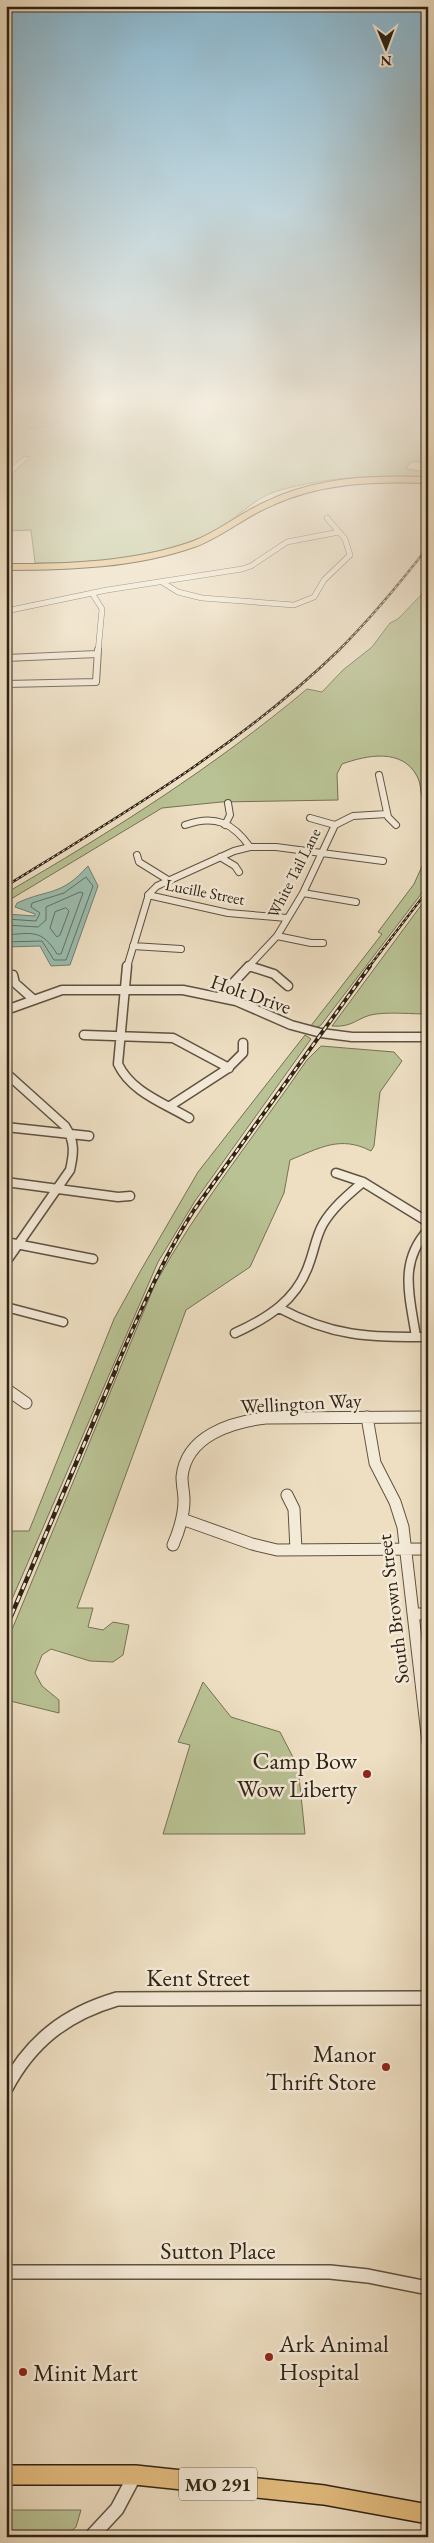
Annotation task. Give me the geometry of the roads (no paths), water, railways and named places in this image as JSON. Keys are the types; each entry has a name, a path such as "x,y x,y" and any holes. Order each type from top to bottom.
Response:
{"highway":[{"name":"MO 291","path":"6,2475 135,2476 324,2495 428,2514"}],"main road":[{"path":"6,569 86,568 147,560 214,540 248,523"}],"street":[{"path":"162,582 178,592 202,598 272,605 303,603 314,598 324,580 350,555 349,546 331,523"},
{"path":"6,611 92,593 242,569 251,566 287,542 339,532"},
{"path":"6,684 96,682 97,654 105,615 100,601 92,593"},
{"path":"6,658 97,654"},
{"path":"380,775 387,814 396,825"},
{"path":"225,825 230,815 228,803"},
{"name":"White Tail Lane","path":"220,997 277,936 303,893 335,825 344,819 357,815 387,814"},
{"path":"310,818 335,825"},
{"path":"185,825 196,822 225,825 238,832 250,847"},
{"path":"189,1118 149,1095 120,1071 118,1059 126,970 148,896 157,886 168,880 220,857 250,847 276,847 383,861"},
{"path":"137,855 139,862 168,880"},
{"path":"220,857 235,866 239,872"},
{"path":"303,893 356,902"},
{"name":"Lucille Street","path":"148,896 228,914 266,915 288,918"},
{"path":"277,936 311,943 323,943"},
{"path":"133,946 180,949"},
{"path":"249,966 274,974 288,986"},
{"path":"13,975 15,983 33,999"},
{"name":"Holt Drive","path":"6,1010 62,990 183,990 220,997 248,1006 291,1025 321,1033 352,1037 428,1037"},
{"path":"84,1035 173,1038 229,1068"},
{"path":"170,1106 229,1068 242,1053 243,1044"},
{"path":"6,1073 65,1126 71,1134 75,1154 70,1170 58,1189 6,1262"},
{"path":"6,1127 89,1136"},
{"path":"336,1174 363,1182 428,1222"},
{"path":"6,1182 118,1197 130,1196"},
{"path":"235,1333 259,1322 279,1308 295,1292 306,1275 314,1246 323,1224 338,1205 363,1182"},
{"path":"416,1337 408,1268 414,1246 428,1230"},
{"path":"6,1242 93,1259"},
{"path":"6,1307 63,1322"},
{"path":"279,1308 310,1325 334,1333 359,1337 428,1337"},
{"path":"6,1389 26,1403"},
{"name":"South Brown Street","path":"367,1417 371,1451 399,1513 406,1549 428,1743"},
{"name":"Wellington Way","path":"173,1545 182,1519 182,1482 185,1465 200,1443 215,1431 234,1423 256,1418 428,1417"},
{"path":"287,1494 294,1509 296,1550"},
{"path":"182,1519 207,1526 252,1545 296,1550 428,1549"},
{"path":"414,1614 428,1614"},
{"name":"Kent Street","path":"6,2088 27,2053 47,2032 83,2010 117,1999 428,1998"},
{"name":"Sutton Place","path":"6,2272 330,2272 368,2276 428,2288"},
{"path":"91,2537 118,2510 135,2476"}],"water":[{"path":"88,866 98,886 70,965 51,966 40,946 6,947 6,914 35,916 35,914 15,907 17,903 70,883"}],"railway":[{"path":"6,886 93,833 179,777 262,717 339,650 385,600 428,547"},
{"path":"369,967 428,890"},
{"path":"115,1370 161,1269 182,1229 370,966"},
{"path":"6,1628 116,1369"}],"place":[{"name":"Camp Bow Wow Liberty","path":"367,1774"},
{"name":"Manor Thrift Store","path":"386,2067"},
{"name":"Ark Animal Hospital","path":"269,2357"},
{"name":"Minit Mart","path":"23,2372"}]}
